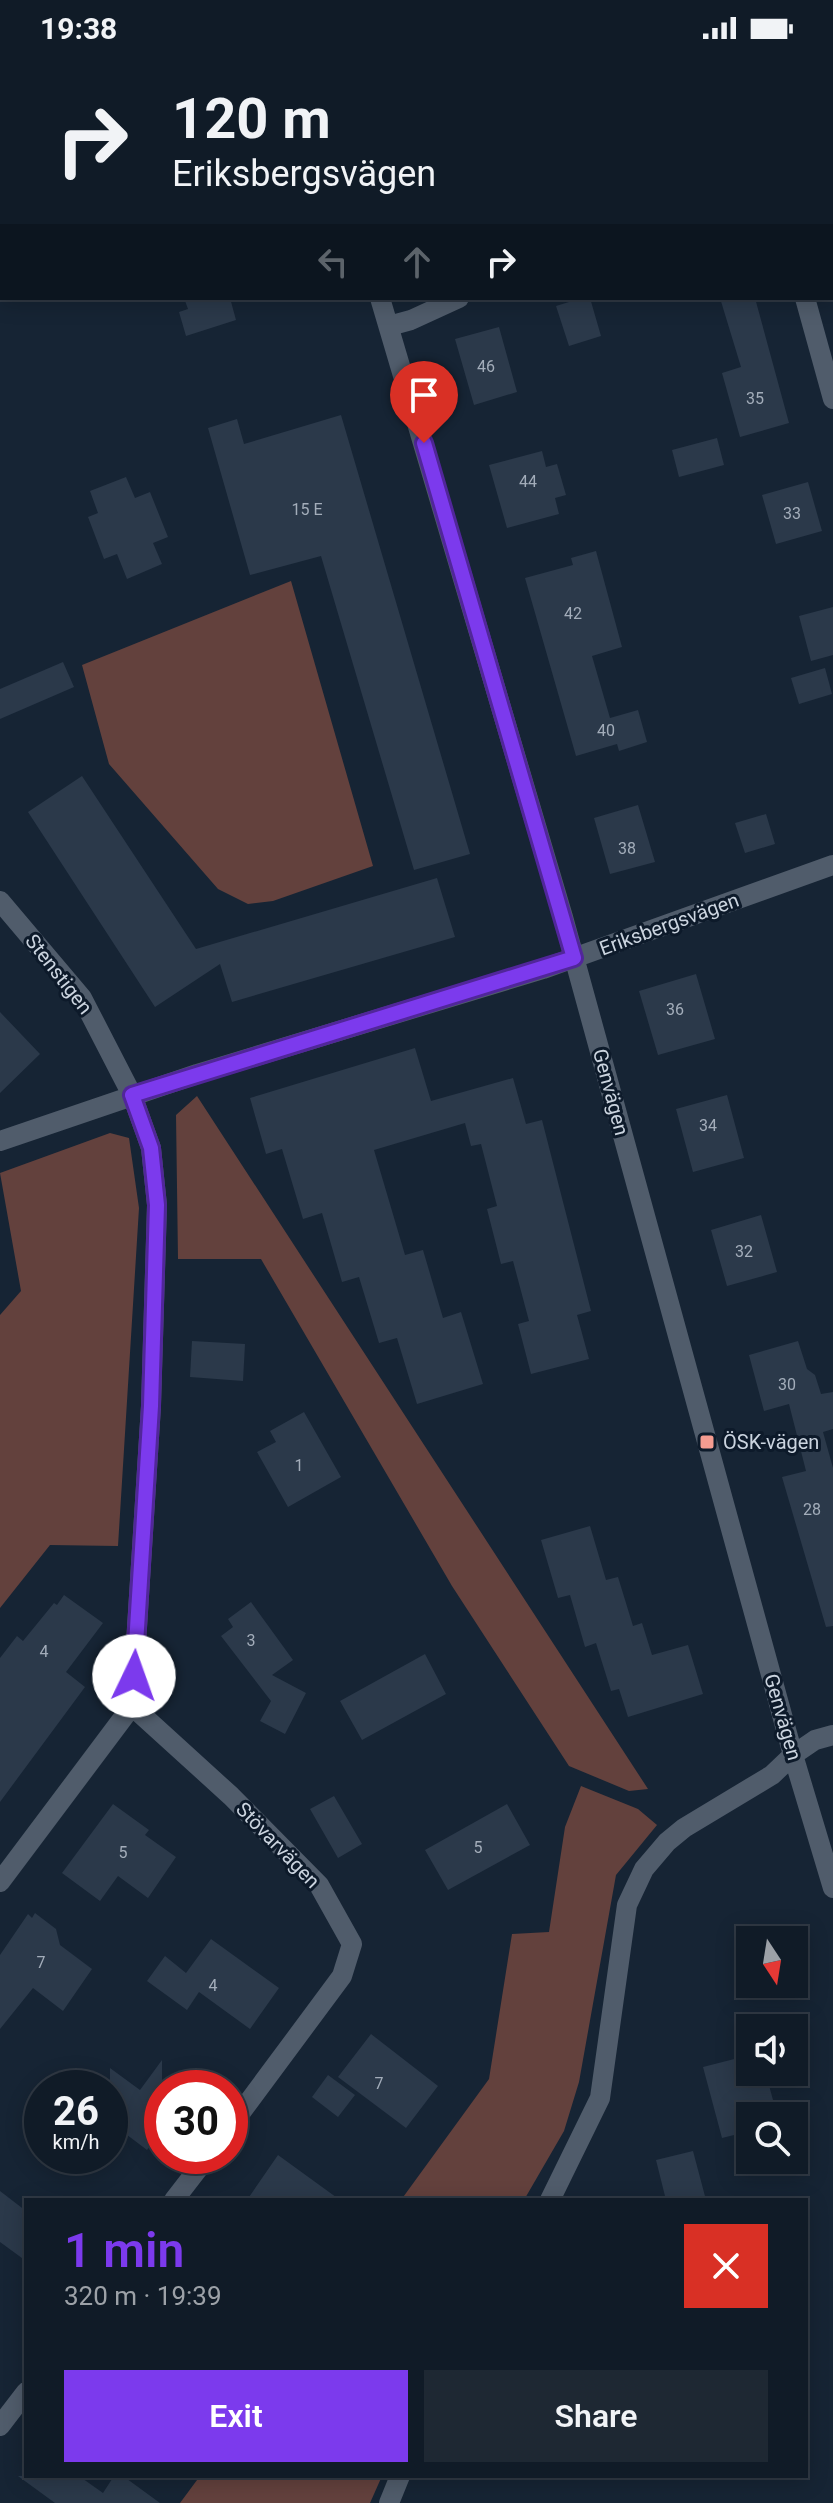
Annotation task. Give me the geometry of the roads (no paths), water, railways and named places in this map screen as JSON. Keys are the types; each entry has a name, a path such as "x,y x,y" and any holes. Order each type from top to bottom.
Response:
{"street":[{"name":"Genvägen","path":"381,300 574,958 793,1755 833,1888"},
{"path":"389,326 411,320 455,300"},
{"path":"806,300 833,399"},
{"name":"Eriksbergsvägen","path":"0,1141 132,1095 574,958 833,865"},
{"name":"Stenstigen","path":"0,901 82,998 132,1095 151,1148 157,1205 151,1406 132,1706"},
{"path":"0,1882 132,1706"},
{"name":"Stövarvägen","path":"132,1706 231,1796 309,1874 319,1885 352,1944 342,1976 248,2103"},
{"path":"551,2198 600,2098 627,1905 644,1869 684,1828 772,1775 815,1740 833,1735"},
{"path":"176,2198 194,2174"},
{"path":"0,2426 24,2395"},
{"path":"389,2503 399,2478"}],"place":[{"name":"ÖSK-vägen","path":"707,1442"}]}
